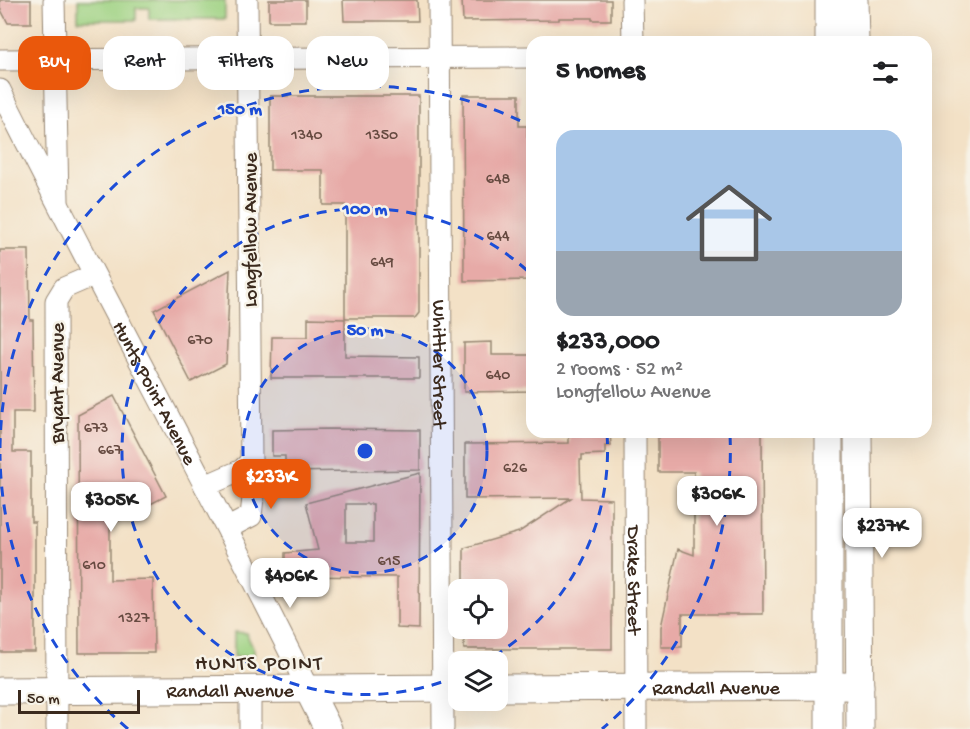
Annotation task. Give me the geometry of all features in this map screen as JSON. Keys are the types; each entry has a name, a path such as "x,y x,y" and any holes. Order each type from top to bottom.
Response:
{"main road":[{"path":"829,0 829,36"},
{"path":"854,0 855,36"},
{"path":"829,438 829,729"},
{"path":"858,438 860,729"},
{"name":"Randall Avenue","path":"508,688 860,687"},
{"name":"Randall Avenue","path":"0,691 448,688"},
{"name":"Hunts Point Avenue","path":"308,689 328,729"}],"street":[{"path":"54,0 54,36"},
{"name":"Longfellow Avenue","path":"247,0 247,36"},
{"name":"Whittier Street","path":"439,0 449,651"},
{"path":"633,0 633,36"},
{"path":"294,58 526,57"},
{"path":"91,60 197,59"},
{"path":"0,60 18,60"},
{"name":"Hunts Point Avenue","path":"0,90 59,208 228,528 308,689"},
{"path":"55,90 59,208"},
{"name":"Longfellow Avenue","path":"228,528 251,516 255,480 250,461 247,90"},
{"name":"Bryant Avenue","path":"57,729 56,301 64,288 94,274"},
{"name":"Drake Street","path":"634,438 636,729"},
{"path":"205,486 242,470 250,461"},
{"path":"250,690 250,729"},
{"name":"Whittier Street","path":"442,729 448,698"}],"green space":[{"path":"78,0 225,0 225,19 149,19 149,8 136,8 136,20 78,20"},
{"path":"234,632 246,633 254,650 254,656 234,657"}],"building":[{"path":"0,0 31,0 31,23 8,23 0,8"},
{"path":"269,0 306,0 306,21 269,21"},
{"path":"343,0 417,0 418,21 344,21"},
{"path":"462,0 611,0 611,20 559,18 559,20 463,21"},
{"path":"463,95 519,95 519,126 526,126 526,280 464,281"},
{"path":"270,96 419,96 419,313 415,318 345,318 345,205 323,205 323,170 270,170"},
{"path":"0,250 29,250 30,320 33,320 34,412 13,412 13,452 31,452 31,522 35,522 35,652 0,652"},
{"path":"230,270 226,364 191,382 154,310"},
{"path":"308,318 345,319 345,356 419,357 419,378 271,378 272,337 308,337"},
{"path":"492,342 492,355 526,355 526,391 464,392 464,343"},
{"path":"114,396 166,496 110,525 110,580 153,579 154,653 79,653 78,415"},
{"path":"272,430 420,430 420,470 285,472 285,456 272,456"},
{"path":"569,438 610,438 611,446 605,446 605,454 582,455 582,460 580,460 581,498 612,499 612,649 464,649 464,639 508,639 508,579 464,579 464,548 519,532 571,498 465,499 465,444 569,443"},
{"path":"658,438 762,438 763,614 682,614 682,647 661,647 661,627 678,549 694,555 694,472 658,472"},
{"path":"420,473 419,629 397,628 397,577 285,576 285,553 318,550 306,503","holes":["346,504 373,504 373,542 346,542"]}],"district":[{"name":"HUNTS POINT","path":"259,662"}]}
